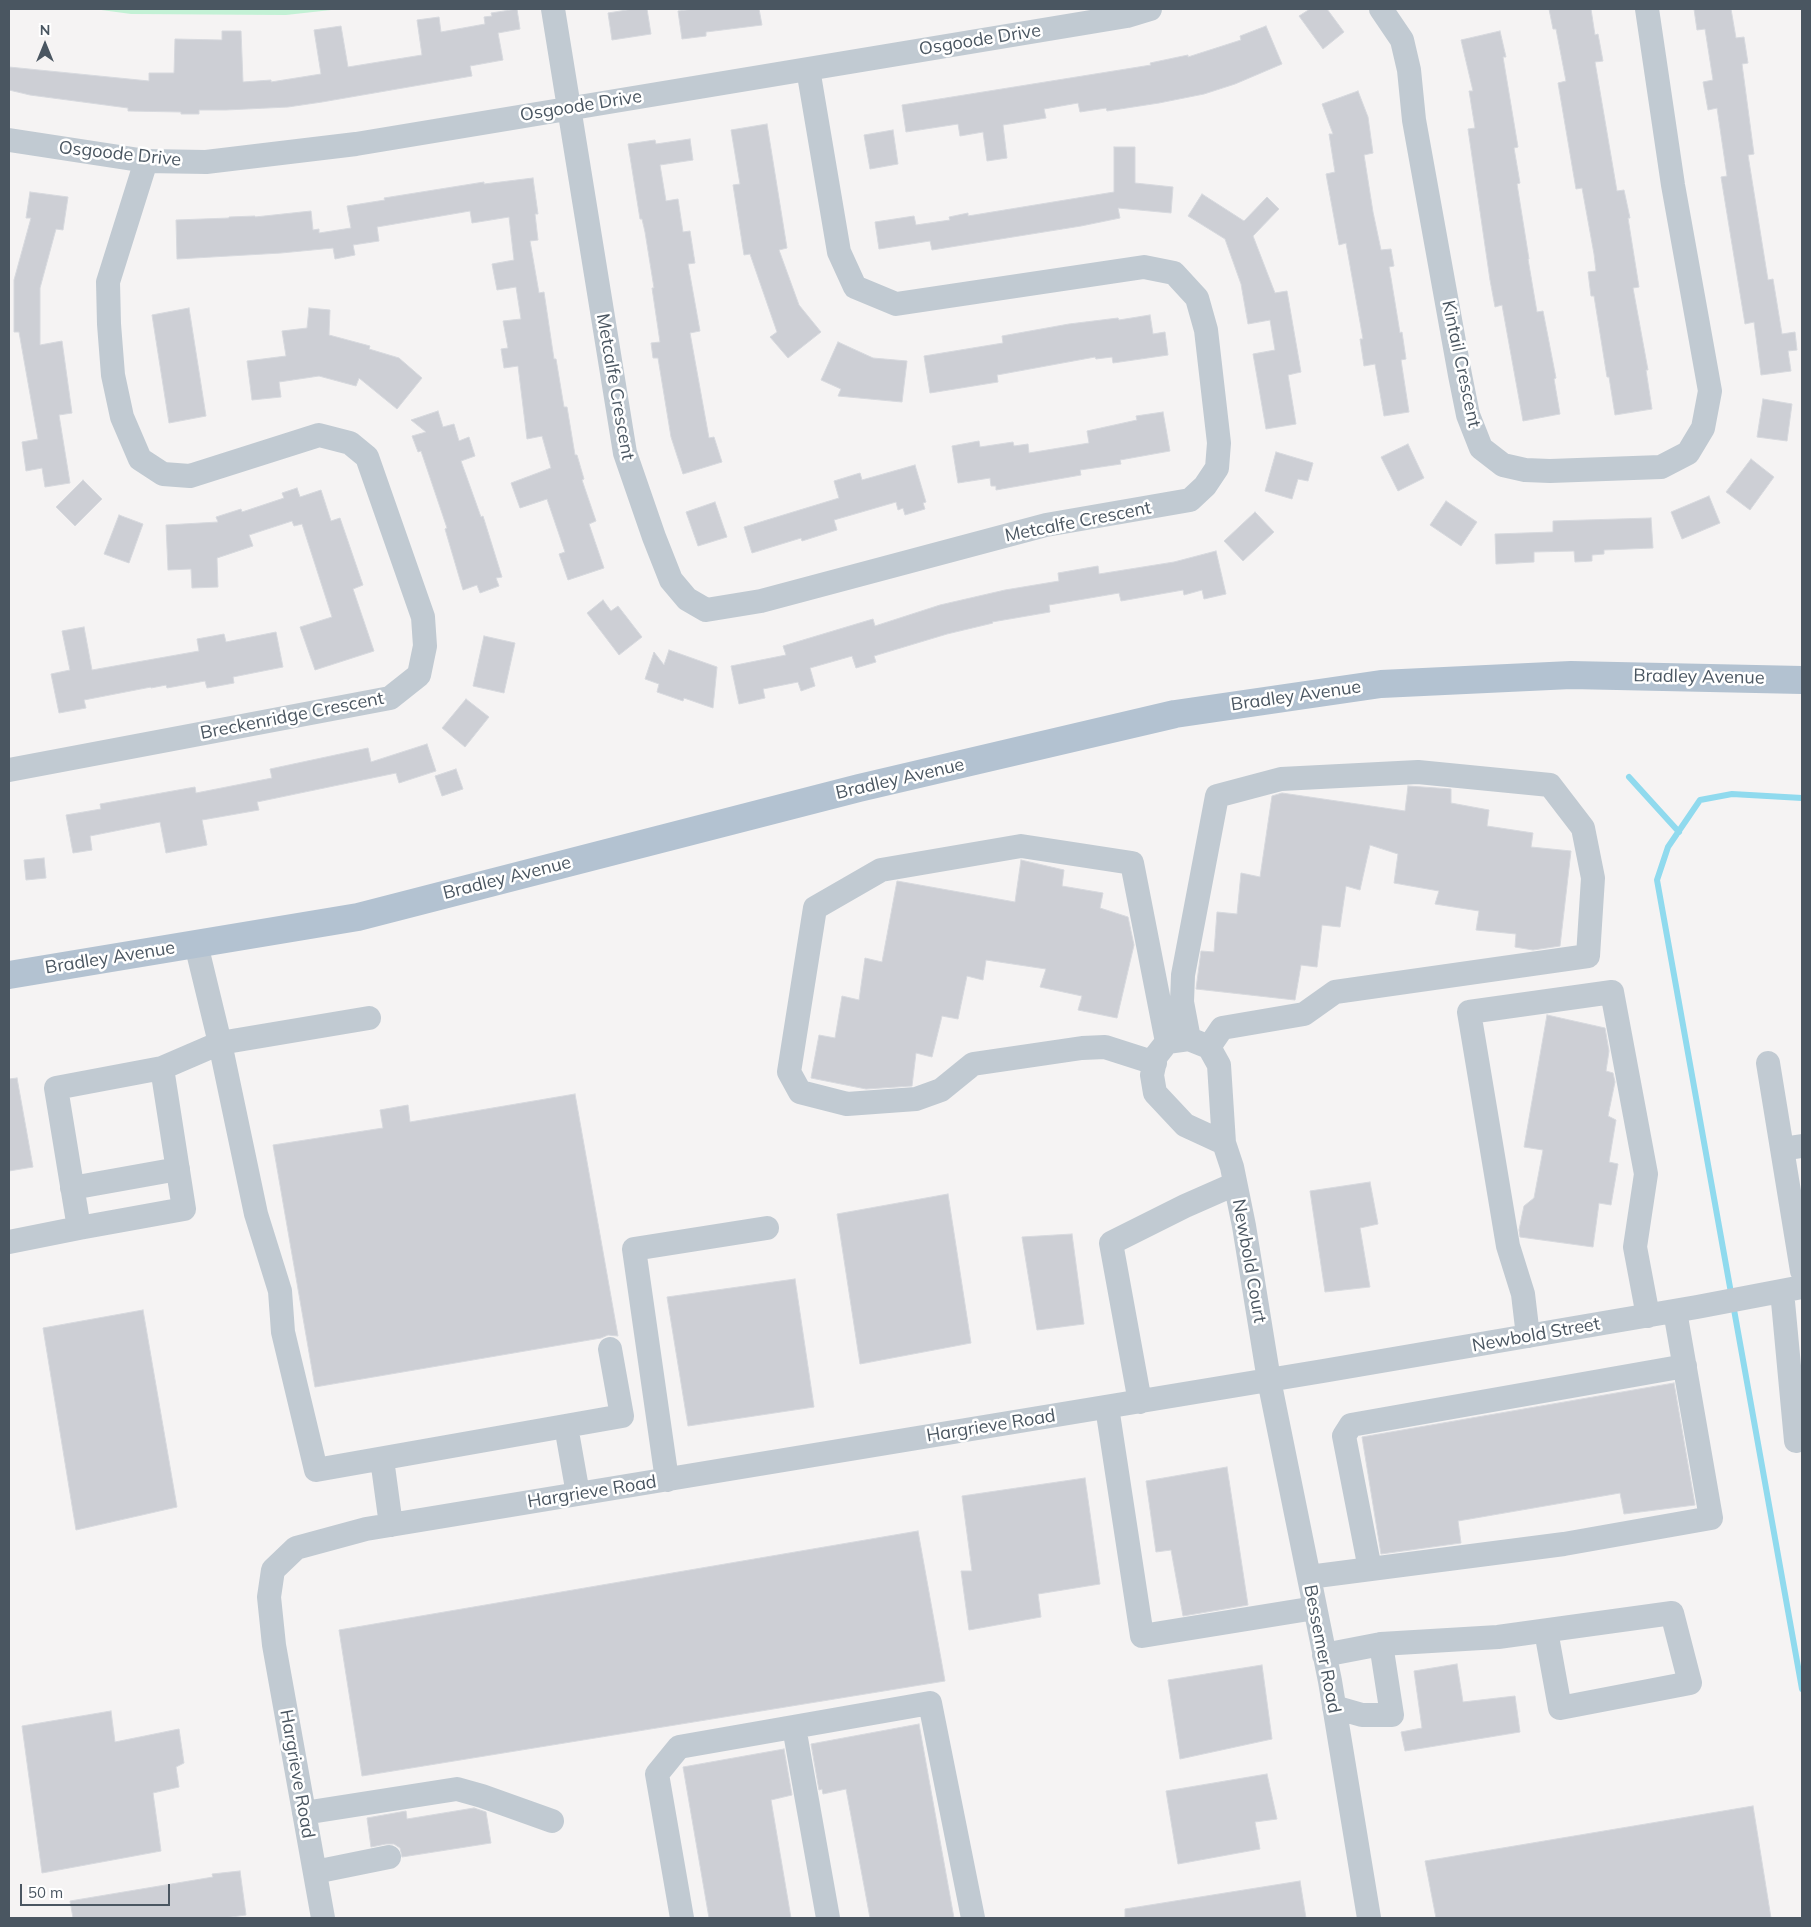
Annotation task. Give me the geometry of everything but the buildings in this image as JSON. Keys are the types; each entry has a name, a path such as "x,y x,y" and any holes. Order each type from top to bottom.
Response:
{"main road":[{"name":"Bradley Avenue","path":"9,975 358,916 859,788 1175,714 1381,684 1571,675 1802,680"}],"street":[{"name":"Metcalfe Crescent","path":"553,9 625,453 654,538 671,580 686,599 706,610 761,601 1046,525 1190,500 1205,486 1217,468 1219,443 1206,330 1198,298 1174,273 1144,267 896,304 855,287 839,252 808,69"},
{"name":"Osgoode Drive","path":"9,140 146,161 206,162 356,144 808,69 1150,9"},
{"name":"Kintail Crescent","path":"1381,9 1402,40 1410,70 1414,120 1468,415 1481,448 1503,465 1525,470 1550,471 1660,467 1688,453 1703,428 1710,391 1673,185 1647,9"},
{"name":"Breckenridge Crescent","path":"9,770 390,698 419,675 426,646 423,617 366,457 350,443 319,435 190,476 163,474 140,459 122,417 113,375 108,282 146,161"},
{"path":"1188,1043 1182,1002 1183,975 1217,796 1281,779 1418,772 1550,785 1583,828 1593,878 1588,956 1335,992 1304,1014 1222,1028 1188,1043 1156,1056 1152,1076 1155,1093 1185,1125 1224,1143"},
{"path":"1154,1063 1105,1047 1082,1048 973,1064 941,1090 916,1099 846,1104 800,1092 789,1072 815,908 881,870 1021,846 1132,863 1188,1043"},
{"path":"196,944 220,1043 256,1214 280,1290 283,1332 316,1470 622,1416 610,1349"},
{"path":"1528,1336 1523,1294 1508,1246 1469,1012 1612,992 1646,1174 1636,1247 1648,1316"},
{"path":"79,1228 56,1088 162,1068 220,1043 370,1018"},
{"name":"Newbold Court","path":"1188,1043 1218,1066 1224,1143 1244,1226 1269,1380"},
{"path":"1768,1063 1792,1147 1802,1271"},
{"path":"9,1242 184,1209 162,1068"},
{"path":"72,1188 178,1169"},
{"path":"1140,1402 1111,1244 1185,1206 1235,1184"},
{"path":"667,1480 634,1250 767,1228"},
{"path":"1792,1289 1796,1441"},
{"name":"Newbold Street","path":"1269,1380 1648,1316 1792,1289"},
{"path":"1309,1578 1564,1544 1711,1518 1685,1366 1686,1309"},
{"path":"1370,1569 1344,1436 1351,1425 1685,1366"},
{"name":"Hargrieve Road","path":"323,1918 274,1645 269,1598 273,1570 296,1548 366,1529 1269,1380"},
{"name":"Bessemer Road","path":"1269,1380 1334,1707 1369,1918"},
{"path":"1107,1407 1142,1636 1315,1608"},
{"path":"566,1426 578,1494"},
{"path":"382,1458 391,1525"},
{"path":"1324,1655 1381,1644 1498,1637 1546,1630 1672,1613 1690,1683 1560,1708 1546,1630"},
{"path":"1334,1707 1362,1715 1392,1715 1381,1644"},
{"path":"682,1918 657,1774 679,1747 930,1703 973,1918"},
{"path":"794,1727 828,1918"},
{"path":"304,1812 457,1789 552,1821"},
{"path":"315,1872 389,1857"}],"green space":[{"path":"94,9 340,9 286,15 131,14"}],"waterway":[{"path":"1629,777 1679,832"},
{"path":"1802,798 1732,794 1700,800 1668,847 1657,880 1802,1689"}]}
